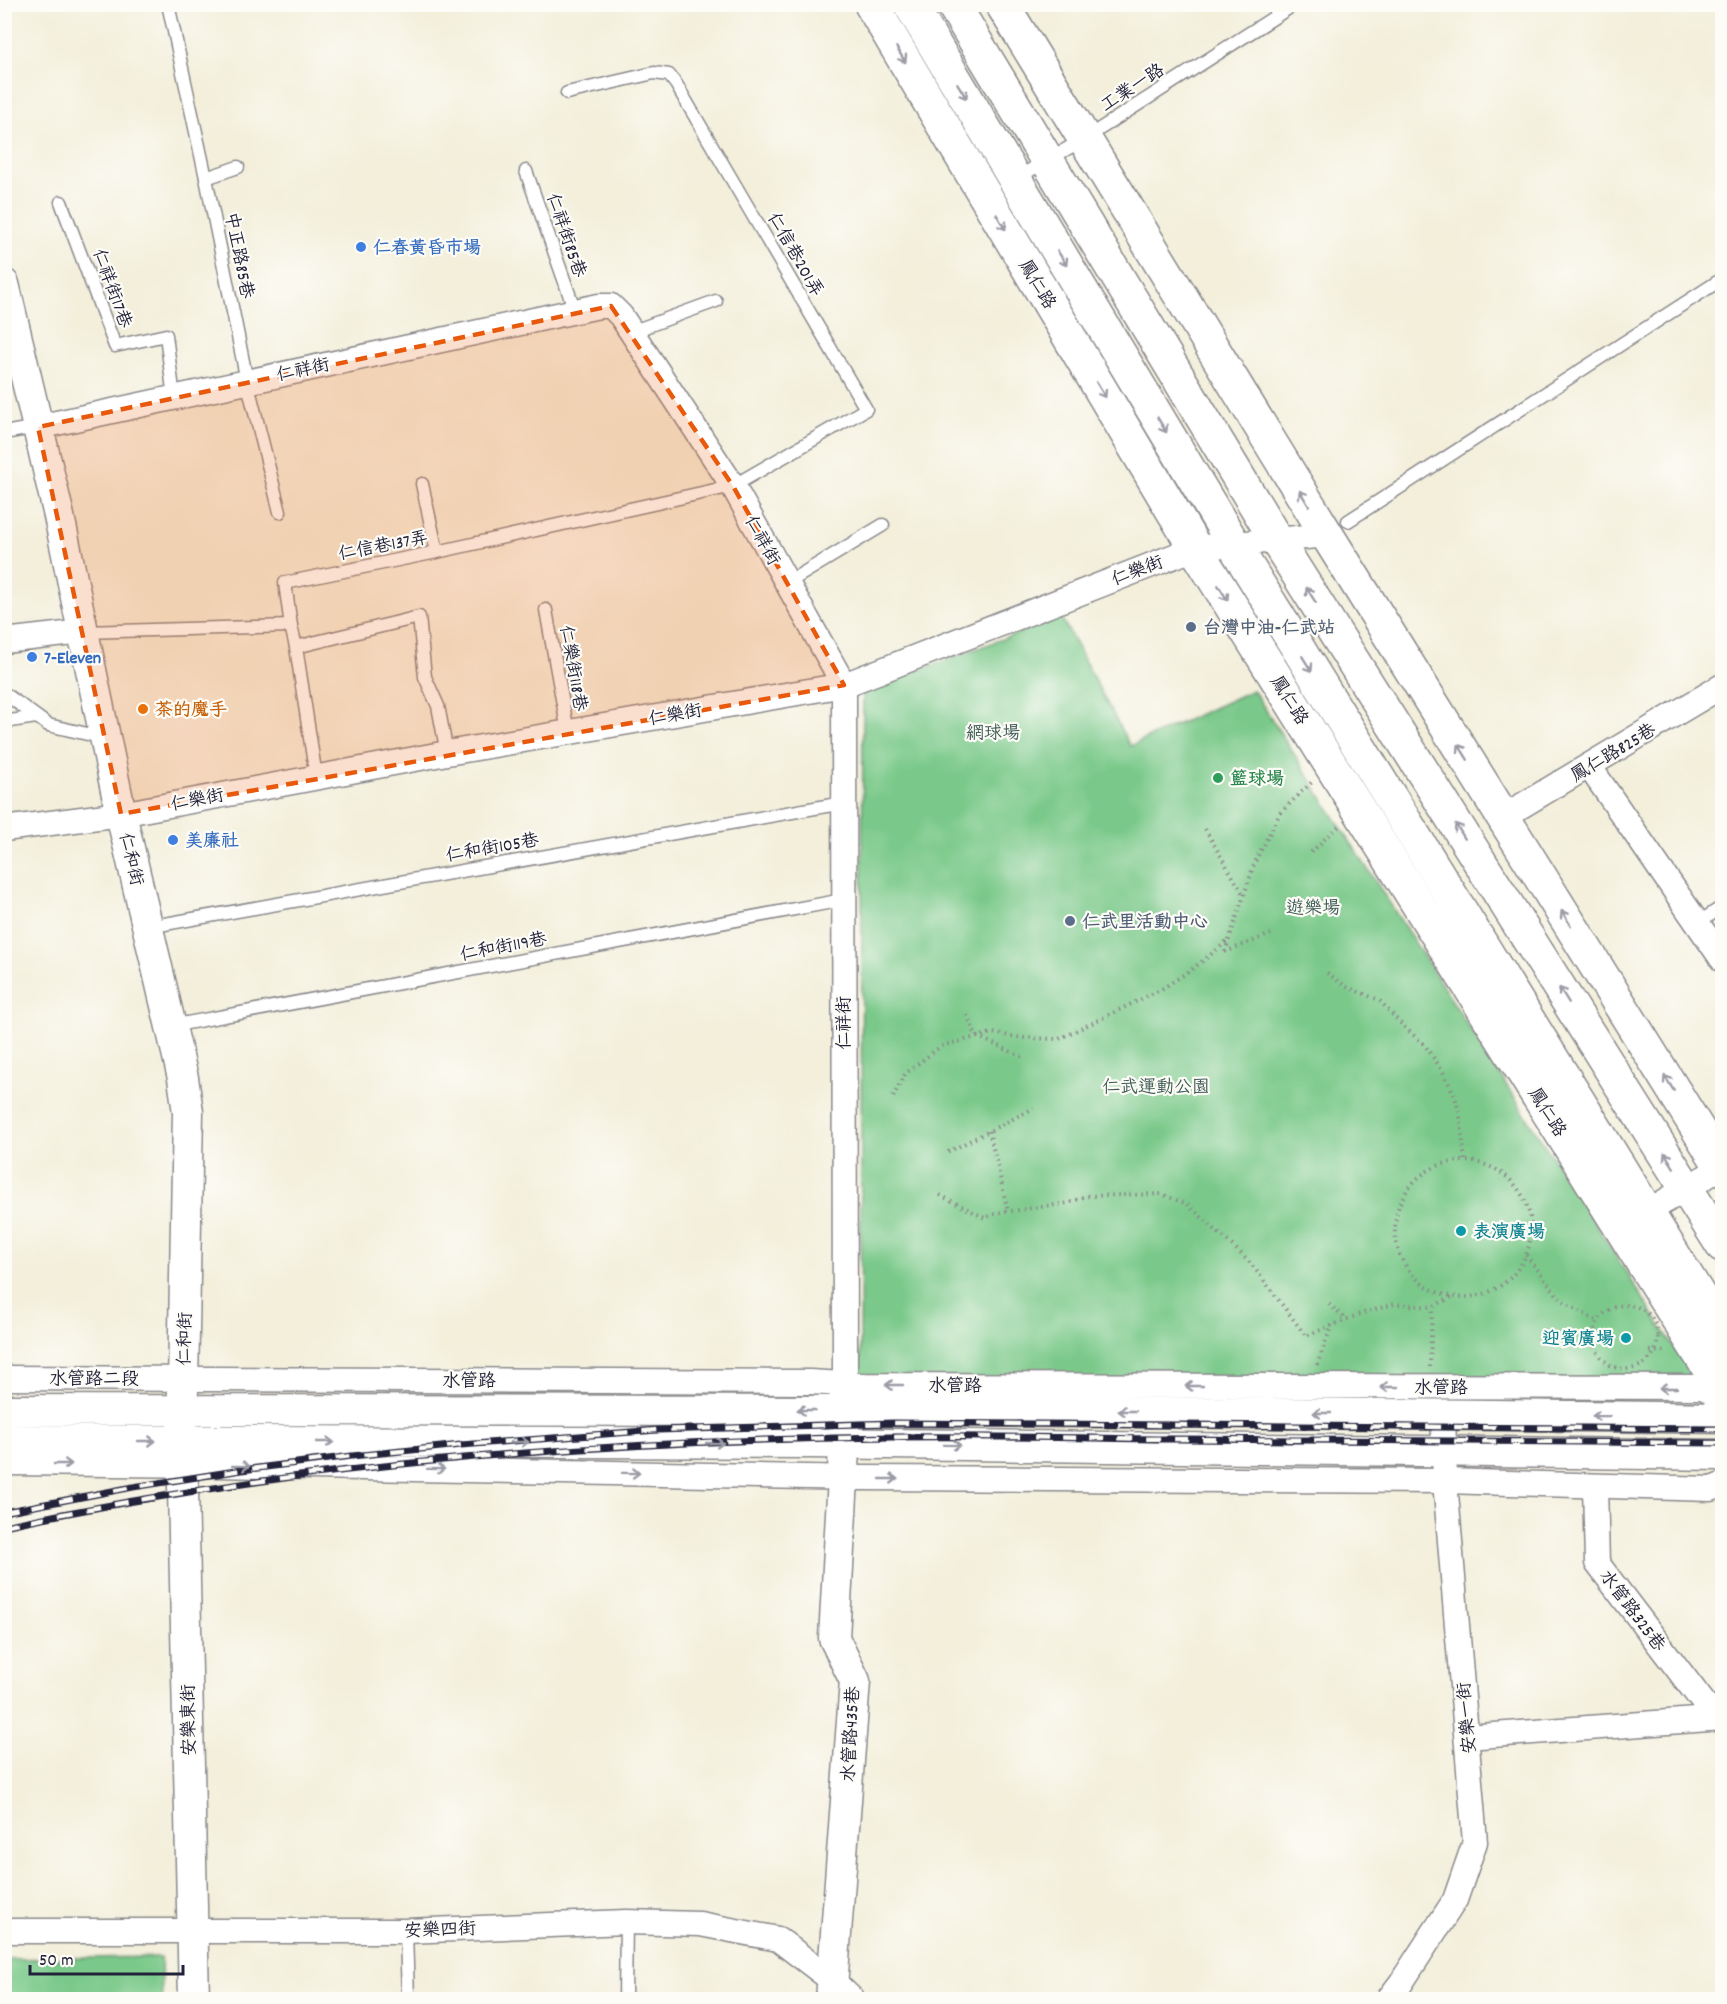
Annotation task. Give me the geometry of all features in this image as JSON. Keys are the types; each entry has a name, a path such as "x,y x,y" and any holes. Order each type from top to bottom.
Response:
{"main road":[{"name":"鳳仁路","path":"871,4 1000,187 1234,545 1722,1333"},
{"name":"鳳仁路","path":"910,4 1000,187 1195,548 1689,1338 1722,1386"},
{"path":"953,4 1277,541 1722,1245"},
{"path":"1002,4 1084,139 1338,528 1503,818 1722,1167"}],"street":[{"name":"仁和街","path":"6,295 38,427 188,1112 183,1453"},
{"name":"仁祥街","path":"38,427 599,306 611,306 621,316 733,486 844,685 845,1397"},
{"name":"仁樂街","path":"4,829 121,814 447,753 844,685 1195,548 1277,541 1338,528"},
{"path":"4,641 83,632"},
{"name":"鳳仁路825巷","path":"1503,818 1722,686"},
{"path":"1589,766 1722,959"},
{"path":"1647,1212 1722,1167"},
{"name":"水管路二段","path":"4,1378 183,1378"},
{"name":"水管路","path":"183,1378 810,1382 845,1397 1722,1418"},
{"name":"水管路","path":"182,1410 845,1397 1704,1387 1722,1401"},
{"name":"水管路435巷","path":"839,1993 855,1681 834,1638 845,1397"},
{"name":"水管路二段","path":"4,1410 182,1410"},
{"name":"安樂一街","path":"1388,2000 1455,1900 1475,1842 1445,1481 1443,1413"},
{"path":"4,1440 183,1453 843,1478 1445,1481 1711,1489 1722,1485"},
{"path":"4,1463 183,1453 844,1444 1722,1455"},
{"name":"安樂東街","path":"183,1453 194,2000"},
{"name":"水管路325巷","path":"1595,1486 1597,1563 1719,1718"},
{"name":"水管路325巷","path":"1467,1737 1719,1718"},
{"name":"安樂四街","path":"4,1931 406,1930 626,1923 700,1924 778,1939 839,1993"}],"lane":[{"name":"中正路85巷","path":"168,4 247,381 280,512"},
{"name":"工業一路","path":"1000,187 1084,139 1295,4"},
{"name":"仁信巷201弄","path":"567,93 654,73 669,75 866,409 733,486"},
{"path":"206,178 238,167"},
{"name":"仁祥街85巷","path":"526,171 575,311"},
{"name":"仁祥街17巷","path":"61,202 115,346 166,335 174,398"},
{"path":"1338,528 1722,279"},
{"path":"631,332 716,302"},
{"path":"4,433 38,427"},
{"path":"422,484 437,552"},
{"name":"仁信巷137弄","path":"291,626 285,583 437,552 733,486"},
{"path":"787,584 883,525"},
{"name":"仁樂街118巷","path":"546,610 568,732"},
{"path":"296,647 419,617 425,678 438,706 447,753"},
{"path":"83,632 291,626 316,777"},
{"path":"4,693 48,725 105,738"},
{"path":"4,722 36,717"},
{"name":"仁和街105巷","path":"148,927 843,803"},
{"name":"仁和街119巷","path":"171,1026 843,900"},
{"path":"1698,923 1722,907"},
{"path":"625,2000 626,1923"},
{"path":"406,1930 408,2000"}],"path":[{"path":"1271,934 1225,952 1255,862 1280,813 1312,782"},
{"path":"1311,852 1341,825"},
{"path":"1205,829 1244,894"},
{"path":"893,1097 905,1074 942,1046 992,1033 1023,1038 1059,1039 1160,990 1191,970 1228,941"},
{"path":"1327,973 1347,987 1379,1000 1405,1028 1424,1044 1442,1070 1455,1096 1460,1116 1465,1161"},
{"path":"967,1015 976,1036 1023,1057"},
{"path":"948,1152 1034,1108"},
{"path":"989,1131 1008,1212"},
{"path":"1454,1161 1465,1161 1488,1166 1504,1174 1517,1187 1526,1202 1531,1236 1526,1255 1517,1270 1504,1283 1488,1292 1471,1296 1454,1296 1436,1291 1421,1282 1408,1270 1397,1246 1395,1220 1408,1187 1421,1175 1436,1166 1454,1161"},
{"path":"940,1195 985,1218 997,1213 1051,1207 1086,1196 1161,1194 1187,1204 1252,1265 1306,1336 1394,1304 1432,1307 1454,1296"},
{"path":"1526,1255 1561,1300 1598,1322"},
{"path":"1329,1304 1346,1320"},
{"path":"1625,1305 1646,1312 1654,1320 1658,1331 1658,1342 1654,1352 1640,1366 1620,1368 1611,1365 1603,1359 1595,1341 1598,1322 1605,1313 1615,1307 1625,1305"},
{"path":"1430,1377 1432,1307"},
{"path":"1317,1366 1332,1325"}],"highlighted area":[{"path":"611,306 733,486 844,685 121,814 38,427"}],"green space":[{"name":"仁武運動公園","path":"1061,617 1130,746 1253,690 1701,1389 860,1379 863,691"},
{"path":"161,1957 162,1999 5,1999 5,1959"}],"railway":[{"path":"4,1512 133,1487 352,1456 657,1430 894,1423 1722,1429"},
{"path":"4,1526 224,1486 334,1472 445,1460 668,1444 780,1439 927,1437 1722,1443"}],"place":[{"name":"仁春黃昏市場","path":"361,247"},
{"name":"台灣中油-仁武站","path":"1191,627"},
{"name":"7-Eleven","path":"32,657"},
{"name":"茶的魔手","path":"143,709"},
{"name":"籃球場","path":"1218,778"},
{"name":"美廉社","path":"173,840"},
{"name":"仁武里活動中心","path":"1070,921"},
{"name":"表演廣場","path":"1461,1231"},
{"name":"迎賓廣場","path":"1626,1338"}],"park label":[{"name":"網球場","path":"993,732"},
{"name":"遊樂場","path":"1313,907"}]}
